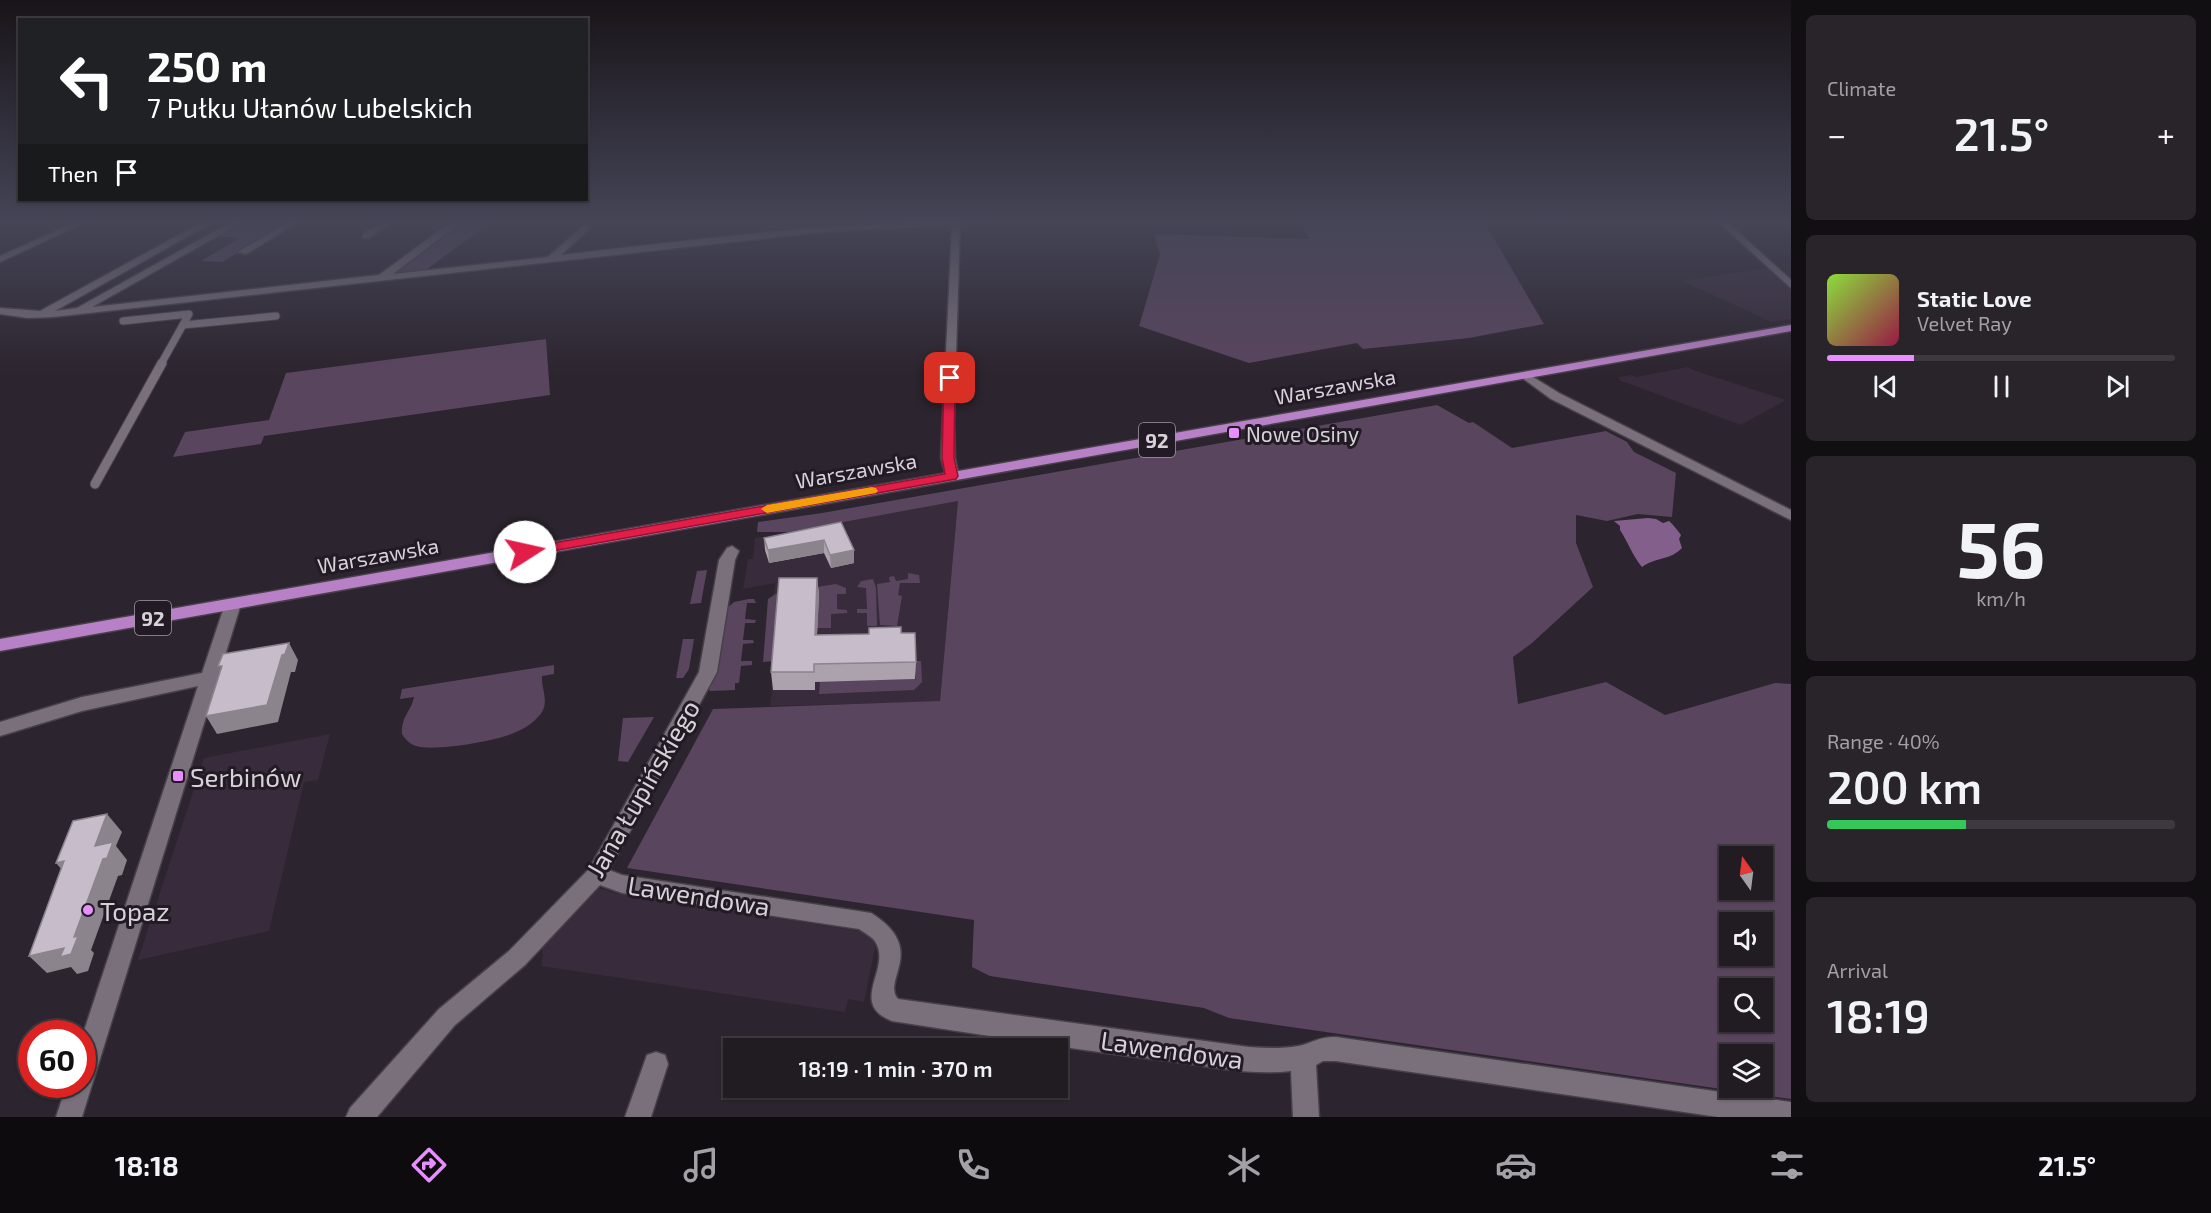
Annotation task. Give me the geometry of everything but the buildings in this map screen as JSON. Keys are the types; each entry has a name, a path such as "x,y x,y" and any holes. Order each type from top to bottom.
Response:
{"main road":[{"name":"Warszawska","path":"0,645 1791,328"}],"street":[{"path":"38,315 117,272"},
{"path":"74,312 147,272"},
{"path":"381,279 381,275 385,272"},
{"path":"0,311 38,315 74,312 439,272"},
{"path":"952,476 948,458 948,422 954,272"},
{"path":"1777,272 1791,285"},
{"path":"95,484 189,314 123,321"},
{"path":"183,325 276,316"},
{"path":"1524,375 1555,396 1791,516"},
{"name":"Jana Łupińskiego","path":"359,1117 447,1017 517,958 596,875 708,672 727,560 732,551"},
{"path":"96,1032 233,604"},
{"path":"0,729 82,704 208,678"},
{"name":"Lawendowa","path":"596,875 622,884 863,920 873,925 888,939 890,963 881,995 885,1006 892,1010 1142,1047 1249,1059 1275,1061 1303,1058 1321,1049 1336,1049 1791,1115"},
{"path":"1303,1058 1306,1117"},
{"path":"638,1117 656,1064"},
{"path":"69,1117 75,1098"}],"shaded area":[{"path":"389,272 422,272 391,275"},
{"path":"1155,272 1514,272 1544,324 1469,338 1363,349 1357,343 1249,363 1139,326"},
{"path":"1741,272 1773,272 1791,288 1791,319 1772,322 1682,281"},
{"path":"546,339 550,395 264,436 261,444 173,457 185,432 269,420 286,373"},
{"path":"1688,367 1786,400 1741,425 1621,381 1618,377 1632,375 1636,377"},
{"path":"1437,405 1469,423 1473,422 1512,448 1606,431 1627,442 1634,452 1676,473 1672,517 1638,514 1607,521 1576,515 1576,543 1593,587 1532,643 1513,657 1518,704 1606,682 1665,715 1775,683 1791,684 1791,1099 1773,1096 1773,1044 1719,1044 1719,1089 1229,1018 1204,1008 990,976 972,967 974,920 627,868 713,709 940,701 958,501 789,532 757,532 758,522 822,513"},
{"path":"958,501 940,702 770,706 775,662 767,660 775,583 743,589 748,559 753,559 755,538"},
{"path":"1648,518 1663,523 1669,521 1681,535 1679,539 1682,548 1673,555 1642,567 1635,558 1620,526 1614,521"},
{"path":"707,570 701,603 690,604 697,571"},
{"path":"908,573 919,575 920,583 900,583 898,595 902,596 897,626 880,625 877,584 890,582 889,577 894,576 896,581 908,579"},
{"path":"873,579 876,588 877,626 867,626 867,613 857,613 857,609 867,609 866,588 857,587 861,581"},
{"path":"836,584 846,588 846,594 837,594 837,609 847,610 847,613 831,614 831,628 817,628 819,595 810,588"},
{"path":"790,591 774,661 763,662 768,599 777,593"},
{"path":"754,599 756,603 747,603 745,619 756,620 755,623 745,623 743,640 753,640 754,643 743,644 741,661 752,661 752,665 741,666 739,683 735,683 735,690 710,691 708,687 715,677 726,609 734,602"},
{"path":"683,639 694,639 689,669 683,678 676,678"},
{"path":"914,661 921,661 922,682 914,690 819,694 820,681 916,679"},
{"path":"554,665 554,674 542,676 545,703 542,712 534,721 520,730 481,742 436,748 414,745 408,742 402,734 403,723 414,697 400,699 402,689"},
{"path":"654,717 628,762 618,761 623,718"},
{"path":"330,734 318,780 304,782 269,931 138,960 204,758"},
{"path":"599,888 615,893 878,934 864,1002 848,999 845,1012 541,966 542,948"}],"slow traffic":[{"path":"767,509 872,491"}],"place":[{"name":"Nowe Osiny","path":"1234,433"},
{"name":"Serbinów","path":"178,776"},
{"name":"Topaz","path":"88,910"}],"route":[{"path":"525,552 952,476 948,458 950,378"}]}
